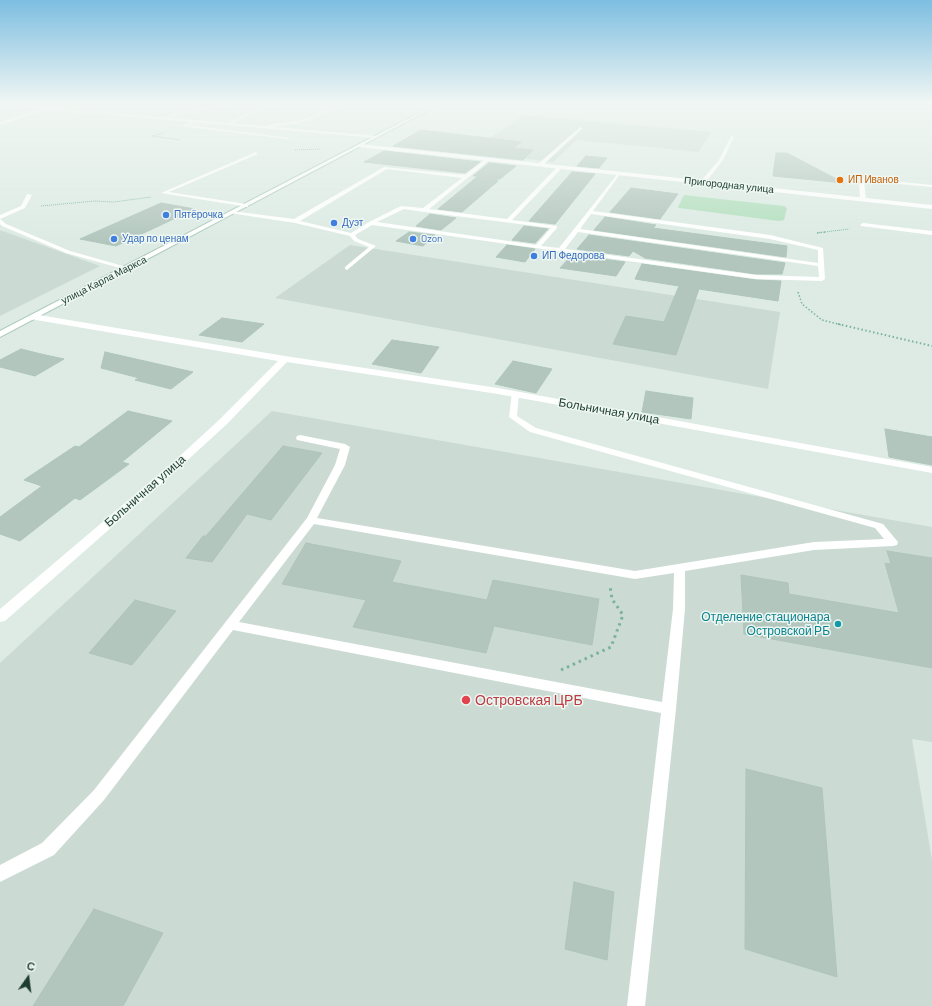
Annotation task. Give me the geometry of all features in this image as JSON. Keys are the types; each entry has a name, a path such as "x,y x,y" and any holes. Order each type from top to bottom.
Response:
{"street":[{"name":"улица Карла Маркса","path":"0,334 353,150"},
{"name":"Пригородная улица","path":"399,150 932,207"},
{"name":"Больничная улица","path":"33,317 285,359 515,394 932,470"},
{"name":"Больничная улица","path":"0,617 175,466 223,422 285,359"}],"lane":[{"path":"540,165 557,150"},
{"path":"703,182 721,160 726,150"},
{"path":"163,193 256,153"},
{"path":"424,210 489,159"},
{"path":"508,221 560,167"},
{"path":"295,222 386,168 467,177"},
{"path":"561,250 619,173"},
{"path":"863,199 861,179 932,186"},
{"path":"163,193 246,206"},
{"path":"0,217 23,207 29,195"},
{"path":"232,213 295,222 352,234 403,207 555,227 538,247"},
{"path":"371,223 756,278 822,279 821,249 770,237 590,212"},
{"path":"0,221 4,225 68,252 127,268"},
{"path":"863,225 932,233"},
{"path":"577,230 821,265"},
{"path":"347,268 373,246 356,240 352,234"},
{"path":"311,520 635,575 814,546 893,542 879,526 533,430 513,417 515,394"},
{"path":"0,874 48,849 99,795 311,520 340,465 345,447 300,438"},
{"path":"636,1006 669,709 679,609 680,568"},
{"path":"230,625 669,709"}],"path":[{"path":"23,207 54,206 95,201 114,202 153,197 163,193"},
{"path":"794,278 802,304 822,320 932,346"},
{"path":"555,672 570,667 611,647 623,615 612,599 608,570"}],"shaded area":[{"path":"472,150 566,150 553,162 469,152"},
{"path":"678,150 700,150 699,152"},
{"path":"0,230 100,266 0,316"},
{"path":"350,245 780,312 768,389 275,298"},
{"name":"Островская ЦРБ","path":"272,411 932,527 932,742 912,739 932,860 932,1006 0,1006 0,663"}],"green space":[{"path":"684,195 784,206 787,208 784,220 779,221 679,208 678,207"}],"building":[{"path":"430,150 533,150 523,160"},
{"path":"384,151 480,162 465,173 364,162"},
{"path":"776,153 787,153 844,183 773,176"},
{"path":"586,156 607,158 599,168 577,166"},
{"path":"489,163 516,166 500,179 496,179 498,181 462,212 438,209 478,176 473,176"},
{"path":"572,172 595,174 555,224 529,221"},
{"path":"631,188 678,194 660,219 610,212"},
{"path":"161,203 195,209 116,246 80,239"},
{"path":"430,214 456,218 441,230 416,226"},
{"path":"605,217 656,225 653,228 787,246 786,257 594,230"},
{"path":"524,226 548,229 535,243 512,240"},
{"path":"409,232 435,235 423,246 396,241"},
{"path":"589,235 785,263 782,274 756,274 645,258 633,251 629,256 577,249"},
{"path":"507,245 535,249 525,262 496,257"},
{"path":"572,255 625,262 616,276 560,268"},
{"path":"642,264 756,280 781,281 778,301 699,289 676,355 613,344 626,316 664,322 679,286 635,279"},
{"path":"222,318 264,324 242,342 199,335"},
{"path":"392,340 439,347 421,373 372,364"},
{"path":"21,349 64,359 35,376 0,367 0,360"},
{"path":"105,352 193,372 171,389 135,380 139,378 101,368"},
{"path":"513,361 552,369 536,393 495,384"},
{"path":"646,391 693,398 691,419 642,412"},
{"path":"128,411 172,421 122,462 129,464 80,500 75,498 20,541 0,534 0,517 42,486 24,480 75,446 79,447"},
{"path":"885,429 932,437 932,465 889,457"},
{"path":"283,446 322,453 271,520 247,514 212,562 186,558 203,536 206,536"},
{"path":"306,543 401,561 392,582 487,600 493,580 599,599 592,645 494,626 486,653 353,627 366,600 282,584"},
{"name":"Отделение стационара Островской РБ","path":"887,551 932,558 932,668 744,634 741,575 788,583 789,594 899,613 885,563 891,564"},
{"path":"135,600 176,611 132,665 89,653"},
{"path":"746,769 822,788 837,977 745,949"},
{"path":"574,882 614,892 607,960 565,949"},
{"path":"94,909 163,933 123,1006 33,1006"}],"place":[{"name":"ИП Иванов","path":"840,180"},
{"name":"Пятёрочка","path":"166,215"},
{"name":"Дуэт","path":"334,223"},
{"name":"Удар по ценам","path":"114,239"},
{"name":"Ozon","path":"413,239"},
{"name":"ИП Федорова","path":"534,256"},
{"name":"Отделение стационара Островской РБ","path":"838,624"},
{"name":"Островская ЦРБ","path":"466,700"}]}
